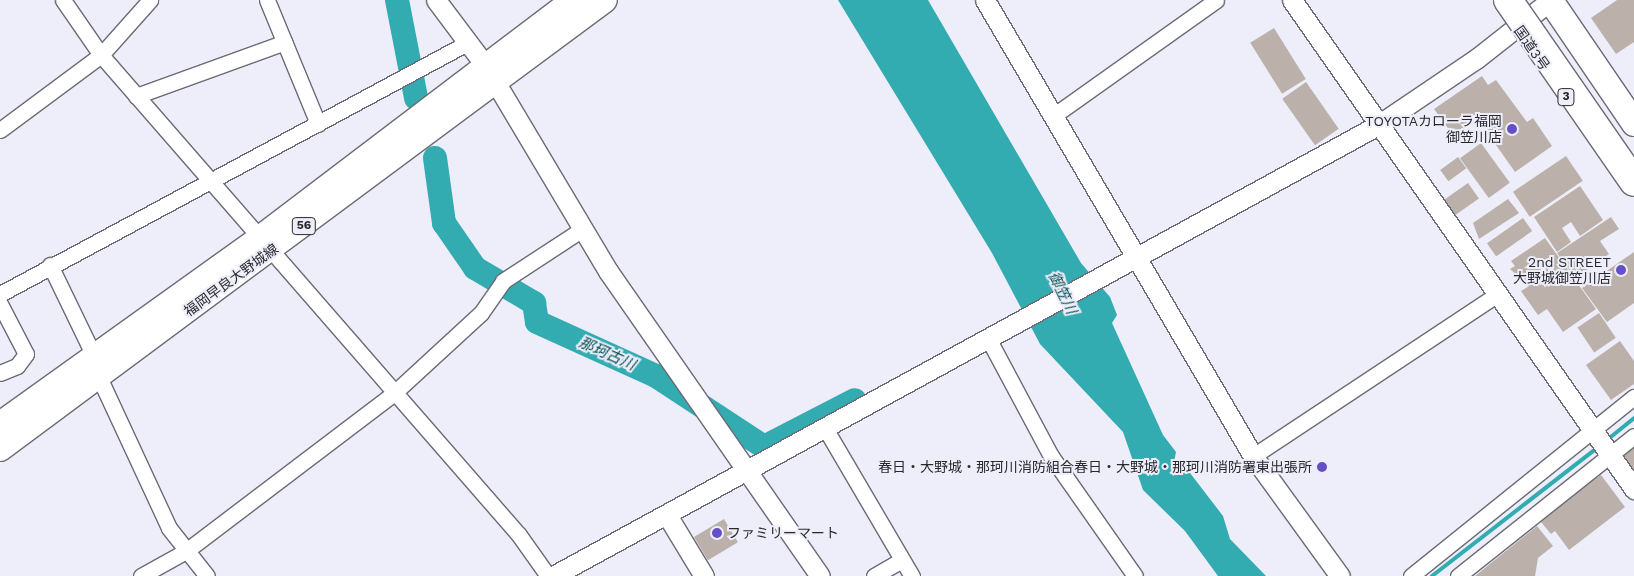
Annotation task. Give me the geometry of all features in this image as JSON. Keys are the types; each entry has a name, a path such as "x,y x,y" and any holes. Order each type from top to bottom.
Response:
{"highway":[{"name":"国道3号","path":"1498,0 1634,194"},
{"path":"1508,0 1634,182"},
{"path":"1545,0 1634,123"},
{"path":"1545,0 1634,149"}],"main road":[{"name":"福岡早良大野城線","path":"491,75 573,0"},
{"name":"福岡早良大野城線","path":"0,424 96,366 267,243 491,75 605,0"},
{"name":"福岡早良大野城線","path":"0,449 96,366"}],"street":[{"path":"63,0 101,55 267,243 394,393 519,535 548,576"},
{"path":"0,130 101,55 150,0"},
{"path":"267,0 318,124"},
{"path":"436,0 469,42 491,75 581,230 820,576"},
{"path":"984,0 1053,116 1131,261 1253,456 1340,576"},
{"path":"1053,116 1216,0"},
{"path":"1292,0 1634,489"},
{"path":"553,576 746,470 993,339 1378,125 1517,27 1545,0"},
{"path":"136,96 285,42"},
{"path":"0,294 50,265 212,181 469,42"},
{"path":"141,576 186,551 394,393 481,314 503,281 581,230"},
{"path":"50,265 169,528 207,576"},
{"path":"1253,456 1496,294"},
{"path":"0,304 26,354 17,366 0,373"},
{"path":"993,339 1051,456 1135,576"},
{"path":"1411,576 1634,397"},
{"path":"825,428 912,576"},
{"path":"1458,576 1634,436"},
{"path":"666,515 704,576"},
{"path":"874,576 902,560"}],"water":[{"name":"御笠川","path":"838,0 928,0 1081,263 1110,297 1117,315 1112,323 1163,435 1176,452 1174,462 1187,469 1223,516 1230,539 1266,576 1218,576 1185,531 1143,490 1123,432 1040,344 992,253"}],"building":[{"path":"1617,0 1634,0 1634,42 1616,54 1591,18"},
{"path":"1274,28 1306,79 1282,94 1250,43"},
{"name":"TOYOTAカローラ福岡 御笠川店","path":"1482,76 1488,85 1496,80 1527,122 1533,118 1552,146 1515,172 1477,118 1453,135 1434,109"},
{"path":"1306,82 1339,129 1315,145 1282,99"},
{"path":"1481,143 1510,183 1489,198 1460,158"},
{"path":"1566,156 1583,181 1530,217 1513,192"},
{"path":"1458,157 1466,168 1448,181 1440,170"},
{"path":"1468,183 1479,199 1454,216 1443,200"},
{"path":"1580,186 1603,220 1580,236 1571,222 1562,228 1571,242 1557,252 1534,217"},
{"path":"1508,199 1519,213 1479,239 1473,223"},
{"path":"1611,217 1619,229 1600,241 1609,254 1575,278 1557,253"},
{"path":"1523,218 1532,231 1496,256 1487,243"},
{"path":"1545,238 1596,309 1563,332 1547,309 1538,315 1521,291 1529,286 1510,269 1515,266 1511,261"},
{"name":"2nd STREET 大野城御笠川店","path":"1634,252 1634,303 1607,322 1582,288"},
{"path":"1599,313 1616,338 1594,352 1577,328"},
{"path":"1620,341 1634,361 1634,384 1611,400 1586,365"},
{"path":"1634,446 1634,471 1623,454"},
{"path":"1601,475 1625,507 1569,550 1555,531 1551,534 1541,522 1542,514"},
{"path":"724,519 738,542 708,560 694,537"},
{"path":"1537,526 1553,546 1538,558 1535,576 1475,576"}],"waterway":[{"name":"那珂古川","path":"397,0 416,98"},
{"name":"那珂古川","path":"435,158 444,223 475,268 534,303 537,322 656,376 764,447 855,400"},
{"path":"1607,440 1634,418"},
{"path":"1432,576 1597,448"}],"place":[{"name":"TOYOTAカローラ福岡 御笠川店","path":"1512,129"},
{"name":"2nd STREET 大野城御笠川店","path":"1621,270"},
{"name":"春日・大野城・那珂川消防組合春日・大野城・那珂川消防署東出張所","path":"1322,467"},
{"name":"ファミリーマート","path":"717,533"}]}
